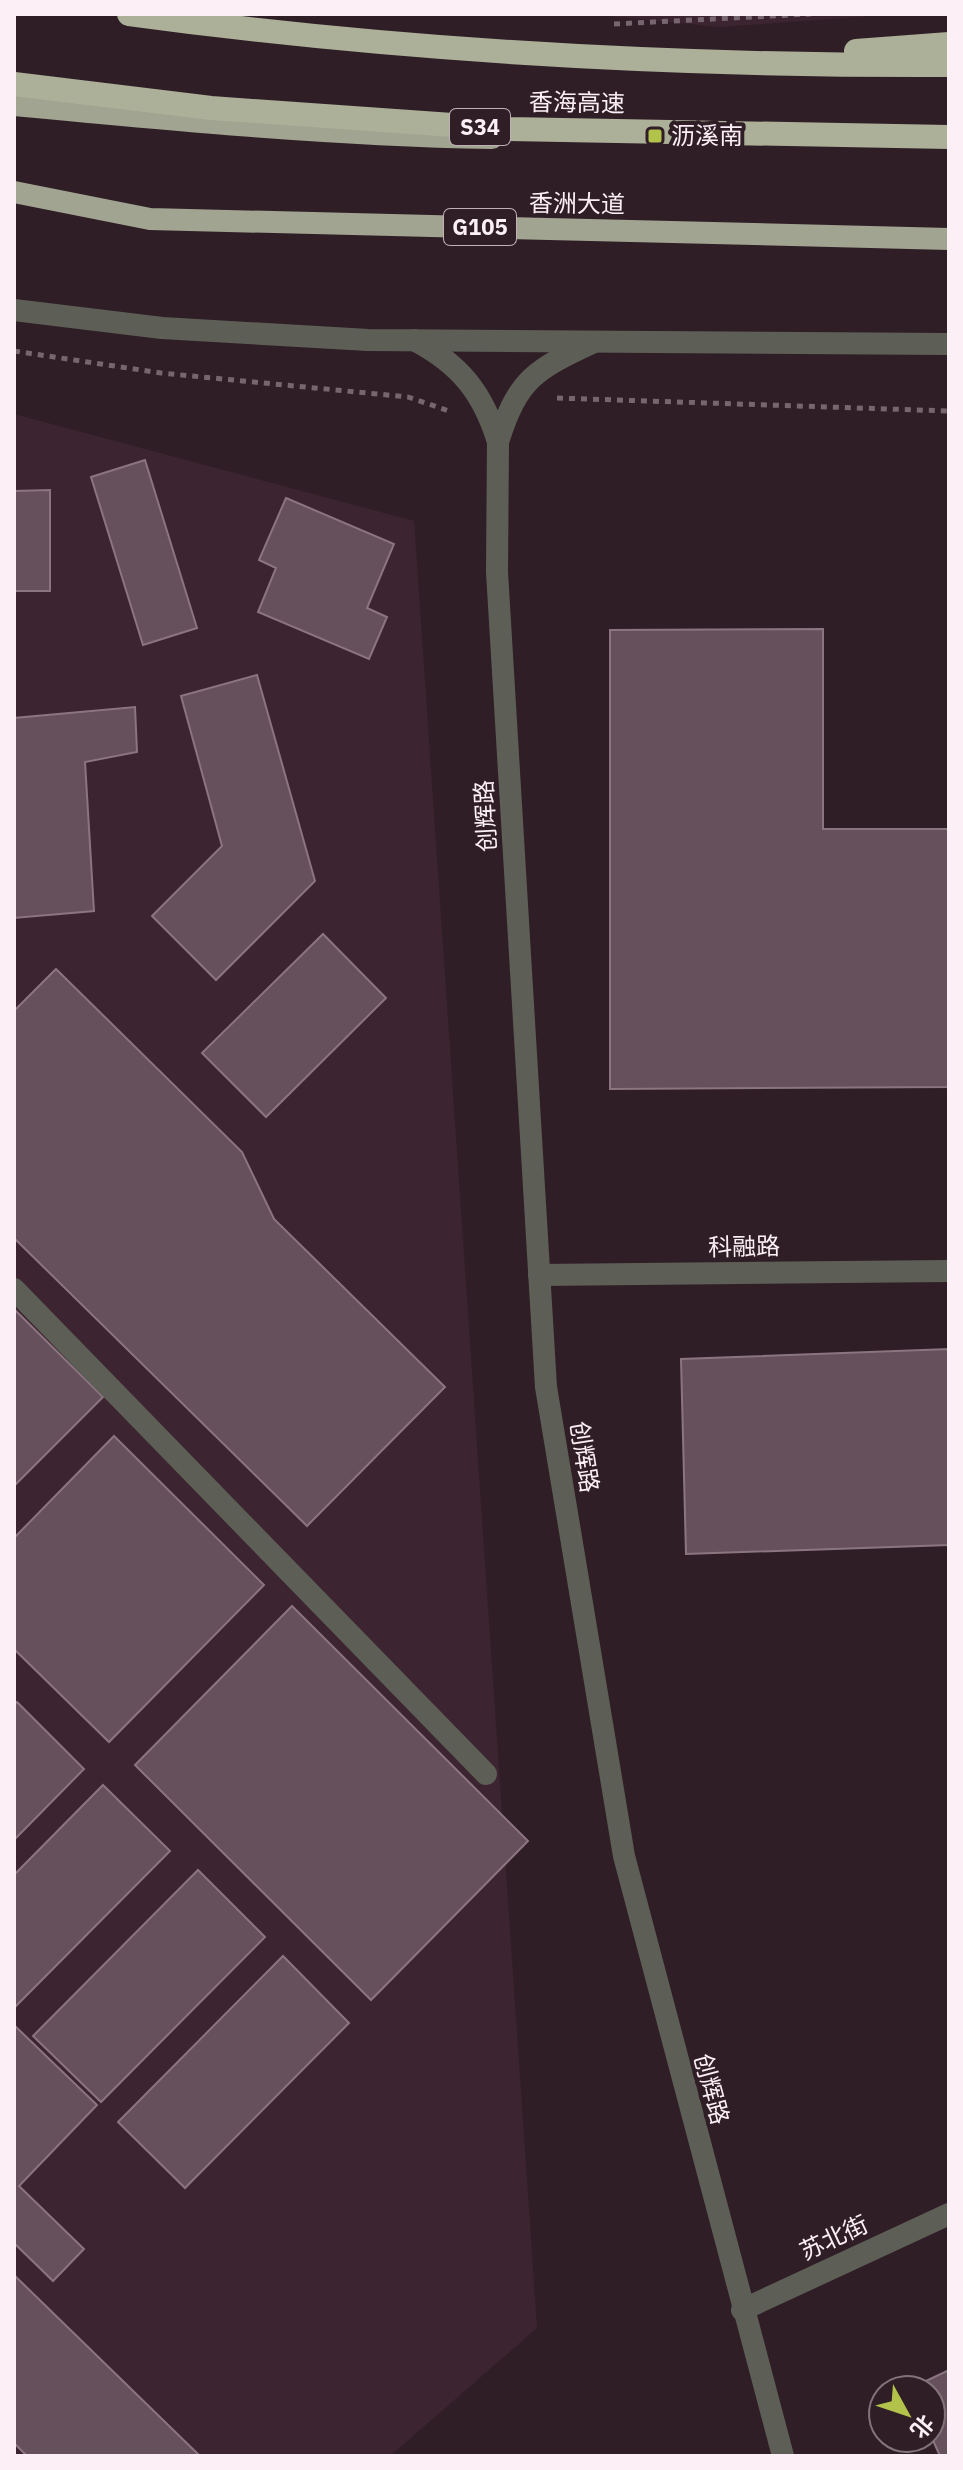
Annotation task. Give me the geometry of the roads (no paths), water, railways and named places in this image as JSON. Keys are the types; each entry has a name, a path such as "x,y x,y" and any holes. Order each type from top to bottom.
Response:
{"highway":[{"name":"香海高速","path":"129,14 286,36 453,50 717,61 949,65"},
{"path":"717,61 949,44"},
{"name":"香海高速","path":"14,84 211,108 509,129 949,137"},
{"path":"14,105 398,136 949,148"},
{"name":"香洲大道","path":"14,192 150,219 949,239"}],"street":[{"path":"14,310 162,328 414,340 949,344"},
{"path":"414,340 440,353 477,390 498,442"},
{"path":"498,442 507,411 523,383 550,363 594,342"},
{"name":"创辉路","path":"498,442 497,572 546,1387 624,1856 783,2456"},
{"name":"科融路","path":"539,1275 949,1271"},
{"path":"14,1289 486,1774"},
{"name":"苏北街","path":"742,2310 949,2214"}],"place":[{"name":"沥溪南","path":"655,136"}]}
